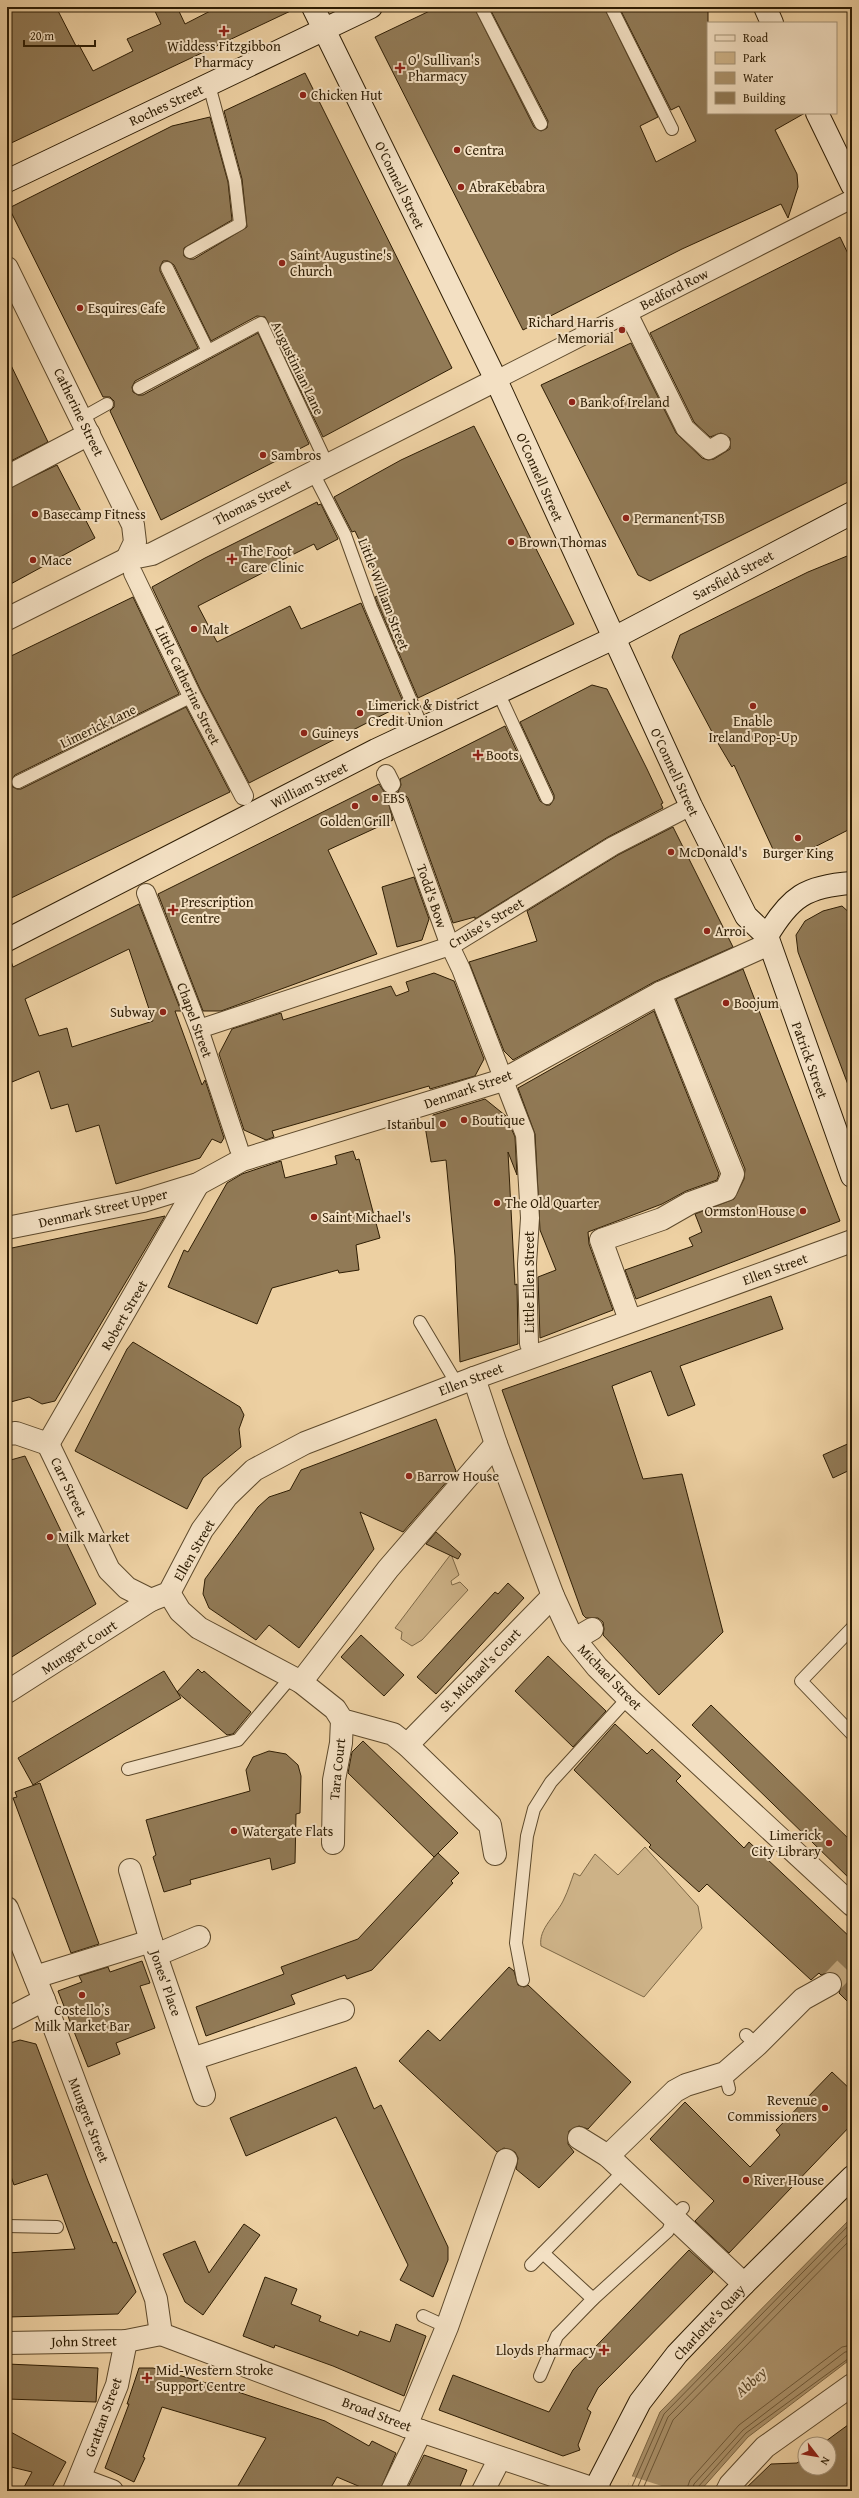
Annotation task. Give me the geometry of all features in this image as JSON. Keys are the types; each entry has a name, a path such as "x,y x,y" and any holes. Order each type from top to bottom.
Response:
{"street":[{"name":"O'Connell Street","path":"313,7 496,380 691,806 746,916 768,940"},
{"name":"Roches Street","path":"7,180 371,7"},
{"path":"764,7 772,22"},
{"path":"817,114 852,185"},
{"name":"Bedford Row","path":"496,380 852,199"},
{"name":"Catherine Street","path":"7,268 86,426 133,525 135,542 130,566"},
{"path":"628,312 686,428 709,450 721,443"},
{"name":"Thomas Street","path":"7,619 130,566 320,468 496,380"},
{"path":"7,477 86,426"},
{"name":"Sarsfield Street","path":"614,638 852,513"},
{"name":"Little Catherine Street","path":"130,566 192,696 244,796"},
{"name":"William Street","path":"7,940 376,750 614,638"},
{"name":"Todd's Bow","path":"398,802 450,946 461,969 503,1080"},
{"name":"Cruise's Street","path":"199,1029 450,946 613,846 691,806"},
{"path":"768,940 779,915 796,897 828,884 852,883"},
{"name":"Chapel Street","path":"146,893 199,1029 239,1149"},
{"name":"Denmark Street","path":"198,1184 242,1160 391,1122 503,1080 660,993 768,940"},
{"name":"Patrick Street","path":"768,940 852,1176"},
{"path":"630,1320 601,1240 662,1219 690,1202 726,1190 733,1174 660,993"},
{"name":"Little Ellen Street","path":"503,1080 525,1136 530,1218 526,1264 529,1344"},
{"name":"Denmark Street Upper","path":"7,1228 143,1201 198,1184"},
{"name":"Robert Street","path":"48,1444 198,1184"},
{"name":"Ellen Street","path":"160,1597 202,1530 228,1496 254,1470 305,1443 630,1320 852,1241"},
{"name":"Michael Street","path":"466,1381 496,1444 553,1596 583,1634 597,1667 628,1698 852,1904"},
{"path":"7,1434 16,1433 48,1444"},
{"name":"Carr Street","path":"48,1444 109,1570 127,1588 160,1597"},
{"path":"296,1680 388,1569 496,1444"},
{"name":"St. Michael's Court","path":"407,1745 553,1596"},
{"path":"160,1597 200,1628 296,1680 335,1709 342,1720 392,1734 407,1745 490,1825 495,1854"},
{"name":"Mungret Court","path":"7,1692 160,1597"},
{"name":"Tara Court","path":"333,1843 334,1780 341,1743 342,1720"},
{"path":"130,1870 154,1948 199,1937"},
{"name":"Mungret Street","path":"7,1908 44,2000 156,2299 161,2334"},
{"name":"Jones' Place","path":"35,1977 154,1948 204,2095"},
{"path":"608,2156 675,2091 686,2085 727,2081 751,2040 781,2028 806,2002 830,1984"},
{"path":"7,2019 44,2000"},
{"path":"192,2059 343,2010"},
{"path":"579,2138 608,2156 624,2171 678,2213 744,2284"},
{"path":"392,2491 447,2327 506,2160"},
{"name":"Charlotte's Quay","path":"596,2490 640,2402 677,2354 744,2284 852,2177"},
{"name":"John Street","path":"7,2343 126,2341 161,2334"},
{"name":"Broad Street","path":"161,2334 413,2429 596,2490"},
{"name":"Grattan Street","path":"77,2485 117,2385 126,2341"},
{"path":"727,2491 730,2485 765,2447 852,2385"},
{"path":"483,2491 500,2458"},
{"path":"77,2485 112,2491"}],"lane":[{"path":"481,7 541,124"},
{"path":"611,7 672,129"},
{"path":"190,252 240,224 235,182 209,85"},
{"path":"167,268 208,351"},
{"name":"Augustinian Lane","path":"139,388 261,322 320,468"},
{"path":"86,426 107,404"},
{"name":"Little William Street","path":"320,468 371,607 423,728"},
{"path":"498,692 547,798"},
{"name":"Limerick Lane","path":"18,782 192,696"},
{"path":"420,1322 466,1381"},
{"path":"852,1628 801,1681 852,1734"},
{"path":"128,1769 238,1740 296,1680"},
{"path":"523,1980 516,1943 527,1836 534,1809 551,1782 628,1698"},
{"path":"531,2265 624,2171"},
{"path":"540,2376 557,2336 593,2299 668,2231 678,2213"},
{"path":"7,2226 57,2227"},
{"path":"543,2253 593,2299"},
{"path":"423,2316 447,2327"}],"green space":[{"path":"451,1554 459,1575 451,1581 452,1585 460,1582 468,1590 422,1640 412,1646 401,1639 402,1632 395,1628"},
{"path":"645,1847 698,1906 702,1928 644,1997 541,1946 541,1939 545,1927 564,1899 574,1873 580,1876 595,1854 618,1875"}],"water":[{"name":"Abbey","path":"852,2217 852,2358 748,2437 700,2491 626,2491 660,2412"}],"pier":[{"path":"631,2476 677,2491 626,2491"}],"building":[{"path":"7,7 56,7 76,46 79,45 93,71 133,51 127,39 161,24 153,7 177,7 185,24 218,7 299,7 7,145"},
{"path":"438,7 474,7 534,127 541,131 547,128 548,121 489,7 604,7 658,117 640,126 656,162 696,141 679,106 671,110 619,7 708,7 707,114 803,114 775,130 797,174 798,187 788,218 781,204 682,249 523,330 375,37"},
{"path":"305,73 452,368 323,437 265,317 257,316 211,341 174,265 168,261 163,261 160,271 198,348 135,381 132,387 133,392 138,395 143,395 258,333 309,444 161,520 110,411 114,407 114,401 110,397 103,397 9,208 172,126 210,117 228,182 232,220 184,248 184,256 194,259 247,227 242,179 224,111"},
{"path":"840,237 852,262 852,480 650,581 638,575 541,385 631,343 676,433 702,458 708,460 714,459 730,449 730,438 721,433 710,437 694,422 650,333"},
{"path":"7,357 48,442 7,463"},
{"path":"474,426 574,624 418,698 375,597 384,593 355,531 352,532 334,497 401,460"},
{"path":"57,465 95,538 7,586 7,489"},
{"path":"317,502 318,505 321,504 338,539 317,550 314,544 276,563 278,565 198,606 217,642 290,606 301,629 361,603 404,704 249,783 201,691 152,587 205,558"},
{"path":"852,554 852,828 789,860 777,858 734,765 732,767 719,745 672,657 680,635 808,572"},
{"path":"133,597 179,694 15,775 11,781 11,786 21,789 186,707 230,792 7,900 7,658"},
{"path":"592,685 607,689 663,803 661,804 663,808 608,837 475,919 475,917 453,923 408,798 404,794 398,792 401,785 400,779 505,726 540,801 546,805 550,805 554,799 554,795 520,722"},
{"path":"379,784 385,793 391,794 388,801 393,820 328,850 377,954 221,1011 203,1011 158,894"},
{"path":"673,827 733,947 654,982 513,1060 504,1051 469,962 537,941 527,911 618,855"},
{"path":"414,877 429,919 422,940 397,947 382,887"},
{"path":"139,904 181,1011 175,1011 202,1085 205,1080 224,1138 221,1143 212,1139 200,1158 116,1184 99,1125 76,1132 68,1104 51,1109 39,1071 7,1084 7,956 9,955 13,967","holes":["129,949 153,1021 72,1047 67,1028 39,1036 25,999"]},
{"path":"842,906 852,915 852,1089 850,1090 798,952 796,935 805,921 823,911"},
{"path":"743,969 840,1221 636,1299 625,1270 693,1246 689,1238 702,1232 695,1214 734,1199 744,1179 745,1169 676,999"},
{"path":"434,973 454,981 484,1059 475,1076 430,1089 429,1086 272,1131 274,1137 266,1140 244,1130 219,1054 232,1029 281,1013 283,1020 391,986 396,996 409,991 406,982"},
{"path":"654,1011 719,1174 717,1180 686,1191 662,1204 588,1232 589,1244 613,1310 540,1338 538,1277 556,1270 540,1230 535,1134 518,1088"},
{"path":"485,1099 506,1116 515,1137 517,1175 508,1152 515,1285 517,1284 518,1344 460,1362 455,1256 446,1160 431,1162 425,1126 434,1125 433,1115"},
{"path":"353,1151 356,1160 359,1159 380,1238 356,1245 359,1270 339,1273 338,1270 272,1288 257,1324 168,1287 184,1250 188,1252 227,1183 242,1174 281,1161 285,1178 337,1164 335,1156"},
{"path":"165,1216 55,1401 42,1404 29,1397 7,1403 7,1249"},
{"path":"771,1296 783,1329 680,1366 695,1405 668,1416 651,1371 612,1386 643,1479 682,1474 723,1632 659,1695 603,1635 603,1622 598,1618 586,1618 583,1615 502,1390"},
{"path":"133,1342 240,1407 244,1415 239,1429 241,1447 203,1478 187,1509 75,1451 127,1349"},
{"path":"436,1419 456,1471 403,1532 360,1512 374,1549 299,1648 269,1625 256,1640 209,1608 203,1594 205,1579 258,1507 269,1497 290,1490 301,1470"},
{"path":"852,1442 852,1469 833,1478 823,1455"},
{"path":"25,1456 96,1604 7,1660 7,1461"},
{"path":"436,1532 461,1554 458,1559 426,1544"},
{"path":"508,1583 524,1598 436,1694 417,1677 495,1592 498,1594"},
{"path":"361,1635 404,1675 384,1696 341,1657"},
{"path":"548,1656 606,1711 573,1747 515,1691"},
{"path":"198,1669 202,1673 204,1671 251,1712 233,1734 227,1735 177,1692"},
{"path":"164,1671 181,1698 33,1785 18,1758"},
{"name":"Limerick City Library","path":"711,1705 852,1842 852,1881 692,1725"},
{"path":"615,1724 647,1754 652,1749 681,1776 676,1781 744,1848 749,1842 852,1939 852,2006 839,1993 842,1984 837,1974 830,1972 821,1975 819,1973 811,1980 707,1884 699,1892 649,1847 651,1845 574,1770"},
{"path":"363,1741 458,1833 434,1857 348,1773 352,1752"},
{"name":"Watergate Flats","path":"269,1751 286,1754 298,1765 301,1776 300,1813 296,1814 295,1863 272,1870 270,1858 190,1880 191,1884 164,1892 153,1857 156,1855 146,1820 250,1791 246,1770 253,1757"},
{"path":"40,1783 99,1944 71,1953 13,1798 17,1797 15,1792"},
{"path":"438,1853 459,1873 451,1881 453,1883 372,1970 347,1979 345,1975 291,1995 295,2004 206,2036 196,2007 284,1974 281,1967 358,1939"},
{"path":"142,1961 150,1983 140,1986 155,2028 116,2043 120,2054 88,2067 58,1991 82,1982 79,1976 108,1967 110,1972"},
{"path":"509,1967 514,1971 518,1985 524,1987 528,1985 631,2082 588,2129 579,2126 569,2131 568,2144 574,2152 539,2188 516,2169 518,2158 515,2152 504,2148 497,2152 399,2061 428,2030 440,2041"},
{"path":"20,2040 36,2044 113,2243 116,2242 136,2292 118,2314 7,2317 7,2253 75,2249 47,2174 14,2185 7,2165 7,2044"},
{"path":"356,2067 374,2109 381,2105 448,2247 448,2260 433,2297 400,2280 408,2265 336,2117 246,2156 230,2118"},
{"name":"River House","path":"832,2072 852,2091 852,2124 729,2253 695,2221 714,2201 650,2139 685,2102 750,2167 780,2135 776,2130"},
{"path":"244,2224 260,2235 203,2315 185,2302 163,2254 195,2241 209,2273"},
{"path":"689,2250 713,2272 598,2388 587,2409 591,2412 578,2445 580,2450 563,2456 439,2410 453,2375 549,2412 573,2370"},
{"path":"265,2277 297,2289 291,2304 321,2316 319,2321 358,2336 360,2331 390,2342 396,2324 426,2336 404,2396 333,2366 275,2345 274,2348 243,2336"},
{"path":"7,2364 98,2368 96,2402 7,2399"},
{"path":"139,2368 153,2368 235,2391 325,2421 369,2446 372,2441 396,2453 380,2491 370,2491 337,2477 329,2491 235,2491 266,2438 162,2407 143,2457 145,2458 134,2482 105,2468 129,2404 127,2404"},
{"path":"852,2422 852,2491 743,2491 771,2464 797,2463 797,2476 837,2476 837,2436 833,2436"},
{"path":"7,2430 66,2462 50,2491 22,2491 32,2472 7,2466"},
{"path":"424,2455 467,2470 458,2491 406,2491"}],"tunnel":[{"path":"830,1984 852,1961"}],"place":[{"name":"Widdess Fitzgibbon Pharmacy","path":"224,31"},
{"name":"O' Sullivan's Pharmacy","path":"400,68"},
{"name":"Chicken Hut","path":"303,95"},
{"name":"Centra","path":"457,150"},
{"name":"AbraKebabra","path":"461,187"},
{"name":"Saint Augustine's Church","path":"282,263"},
{"name":"Esquires Cafe","path":"80,308"},
{"name":"Richard Harris Memorial","path":"622,330"},
{"name":"Bank of Ireland","path":"572,402"},
{"name":"Sambros","path":"263,455"},
{"name":"Basecamp Fitness","path":"35,514"},
{"name":"Permanent TSB","path":"626,518"},
{"name":"Brown Thomas","path":"511,542"},
{"name":"The Foot Care Clinic","path":"232,559"},
{"name":"Mace","path":"33,560"},
{"name":"Malt","path":"194,629"},
{"name":"Enable Ireland Pop-Up","path":"753,706"},
{"name":"Limerick & District Credit Union","path":"360,713"},
{"name":"Guineys","path":"304,733"},
{"name":"Boots","path":"478,755"},
{"name":"EBS","path":"375,798"},
{"name":"Golden Grill","path":"355,806"},
{"name":"Burger King","path":"798,838"},
{"name":"McDonald's","path":"671,852"},
{"name":"Prescription Centre","path":"173,910"},
{"name":"Arroi","path":"707,931"},
{"name":"Boojum","path":"726,1003"},
{"name":"Subway","path":"163,1012"},
{"name":"Boutique","path":"464,1120"},
{"name":"Istanbul","path":"443,1124"},
{"name":"The Old Quarter","path":"497,1203"},
{"name":"Ormston House","path":"803,1211"},
{"name":"Saint Michael's","path":"314,1217"},
{"name":"Barrow House","path":"409,1476"},
{"name":"Milk Market","path":"50,1537"},
{"name":"Watergate Flats","path":"234,1831"},
{"name":"Limerick City Library","path":"829,1843"},
{"name":"Costello’s Milk Market Bar","path":"82,1995"},
{"name":"Revenue Commissioners","path":"825,2108"},
{"name":"River House","path":"746,2180"},
{"name":"Lloyds Pharmacy","path":"604,2350"},
{"name":"Mid-Western Stroke Support Centre","path":"147,2378"}]}
